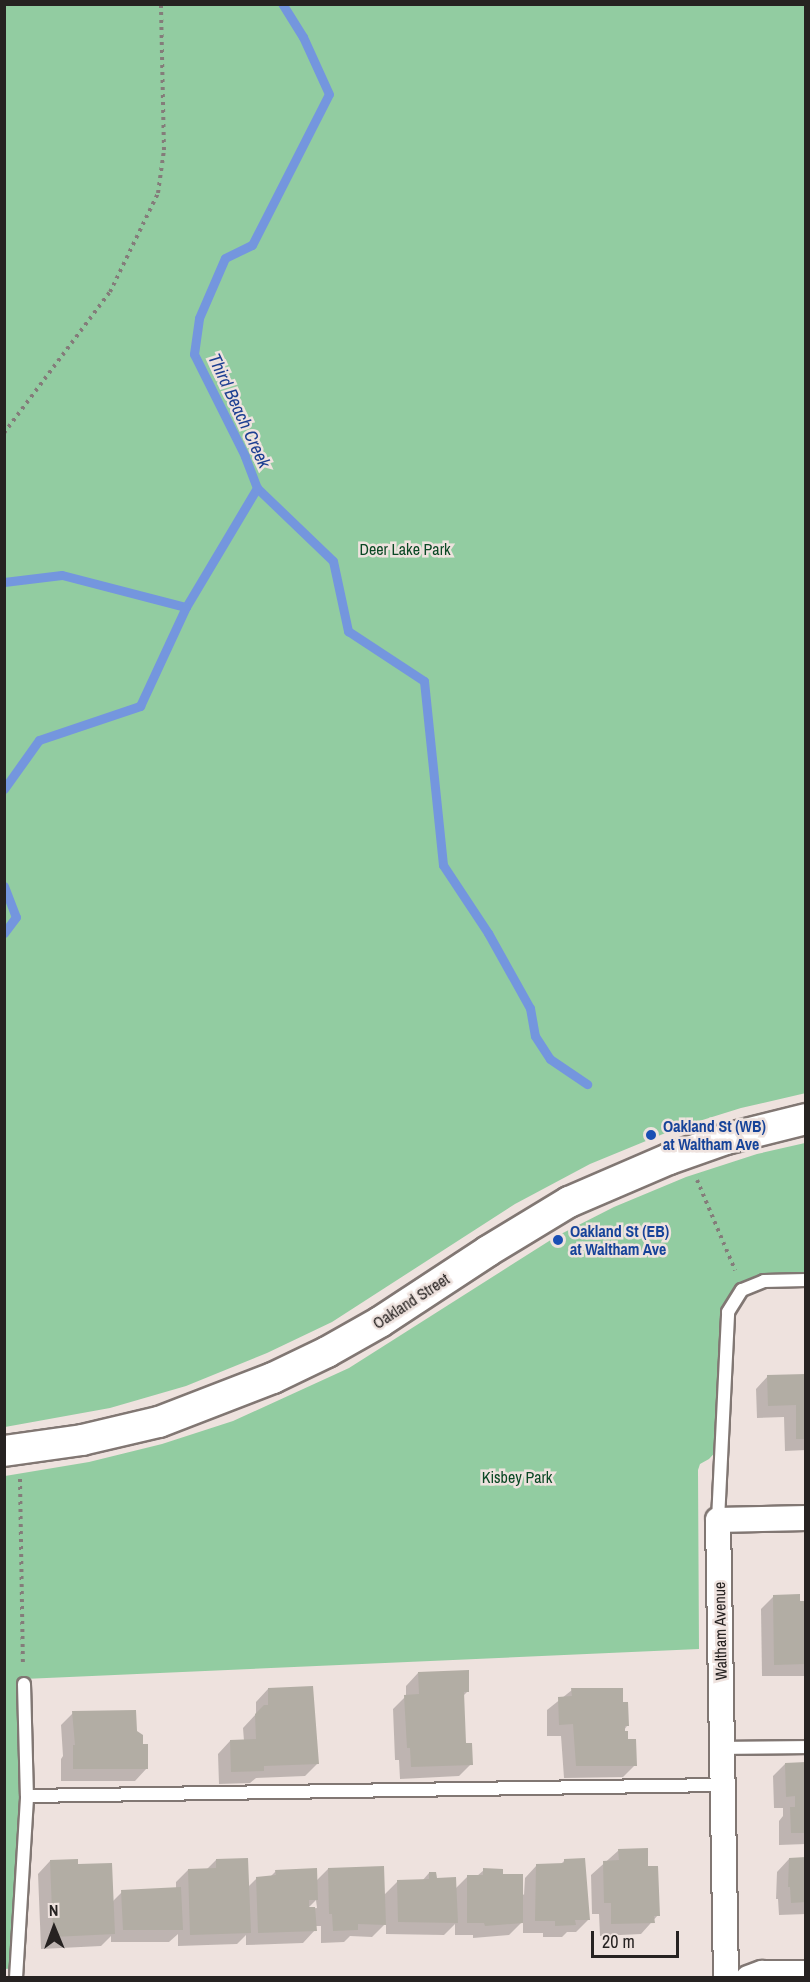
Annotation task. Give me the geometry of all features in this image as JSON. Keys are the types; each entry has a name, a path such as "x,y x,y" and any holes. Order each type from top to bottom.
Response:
{"street":[{"name":"Oakland Street","path":"4,1451 82,1440 159,1422 273,1378 380,1322 496,1246 569,1202 669,1159 726,1139 806,1119"},
{"path":"718,1520 806,1518"},
{"name":"Waltham Avenue","path":"718,1520 726,1977"},
{"path":"748,1977 762,1973 806,1973"}],"lane":[{"name":"Waltham Avenue","path":"718,1520 728,1312 742,1290 764,1281 806,1280"},
{"path":"16,1977 27,1796 24,1684"},
{"path":"722,1748 806,1747"},
{"path":"27,1796 723,1785"}],"path":[{"path":"4,433 110,292 158,193 164,150 161,4"},
{"path":"695,1177 726,1247"},
{"path":"20,1478 22,1645"}],"green space":[{"name":"Deer Lake Park","path":"5,4 805,5 806,1093 741,1108 680,1127 590,1164 515,1204 332,1322 267,1353 186,1386 110,1408 5,1427"},
{"name":"Kisbey Park","path":"805,1143 805,1280 764,1281 735,1297 721,1446 709,1459 700,1464 698,1470 699,1649 24,1679 17,1968 5,1969 5,1476 89,1462 162,1444 233,1421 349,1368 557,1236 614,1207 686,1177 757,1154"}],"building":[{"path":"806,1374 806,1439 796,1439 796,1405 768,1406 767,1375"},
{"path":"800,1594 800,1601 806,1601 806,1664 774,1665 773,1595"},
{"path":"469,1670 469,1692 464,1692 466,1743 472,1743 473,1765 411,1767 410,1748 407,1748 404,1695 419,1694 418,1672"},
{"path":"313,1686 319,1764 264,1766 264,1771 231,1772 230,1740 256,1739 255,1714 264,1705 268,1705 268,1688"},
{"path":"571,1688 623,1688 623,1702 628,1702 629,1726 625,1726 625,1731 628,1731 628,1739 636,1739 637,1766 576,1766 573,1724 559,1725 558,1697 572,1696"},
{"path":"136,1710 137,1731 143,1735 143,1744 148,1744 148,1769 73,1769 73,1745 75,1745 72,1711"},
{"path":"806,1762 806,1833 791,1833 790,1807 795,1807 795,1796 786,1797 785,1763"},
{"path":"648,1848 648,1866 658,1866 660,1916 654,1916 655,1923 611,1924 611,1903 604,1903 603,1861 619,1860 618,1849"},
{"path":"806,1857 806,1902 791,1903 790,1887 788,1887 789,1858"},
{"path":"248,1858 251,1933 190,1935 188,1869 216,1868 216,1859"},
{"path":"585,1858 590,1920 575,1920 576,1925 555,1926 555,1921 535,1921 536,1864 564,1863 564,1859"},
{"path":"78,1859 78,1864 112,1863 115,1934 53,1937 50,1860"},
{"path":"384,1866 386,1925 358,1924 358,1930 333,1931 332,1914 329,1914 328,1868"},
{"path":"317,1868 318,1900 309,1900 309,1907 315,1907 317,1931 258,1933 256,1877 276,1875 275,1870"},
{"path":"483,1868 503,1869 503,1874 523,1874 523,1923 485,1926 484,1923 467,1923 467,1875 483,1875"},
{"path":"429,1872 436,1872 437,1878 456,1877 458,1923 398,1922 397,1880 429,1879"},
{"path":"181,1887 183,1930 123,1930 121,1890"}],"waterway":[{"name":"Third Beach Creek","path":"4,582 62,575 186,607 257,488 245,456 194,354 199,318 225,258 252,245 329,94 303,37 282,4"},
{"path":"257,488 333,561 348,631 424,681 443,865 488,933 530,1008 535,1036 550,1059 587,1084"},
{"path":"4,789 39,740 140,706 186,607"},
{"path":"4,886 16,917 4,933"}],"place":[{"name":"Oakland St (WB) at Waltham Ave","path":"651,1135"},
{"name":"Oakland St (EB) at Waltham Ave","path":"558,1240"}]}
